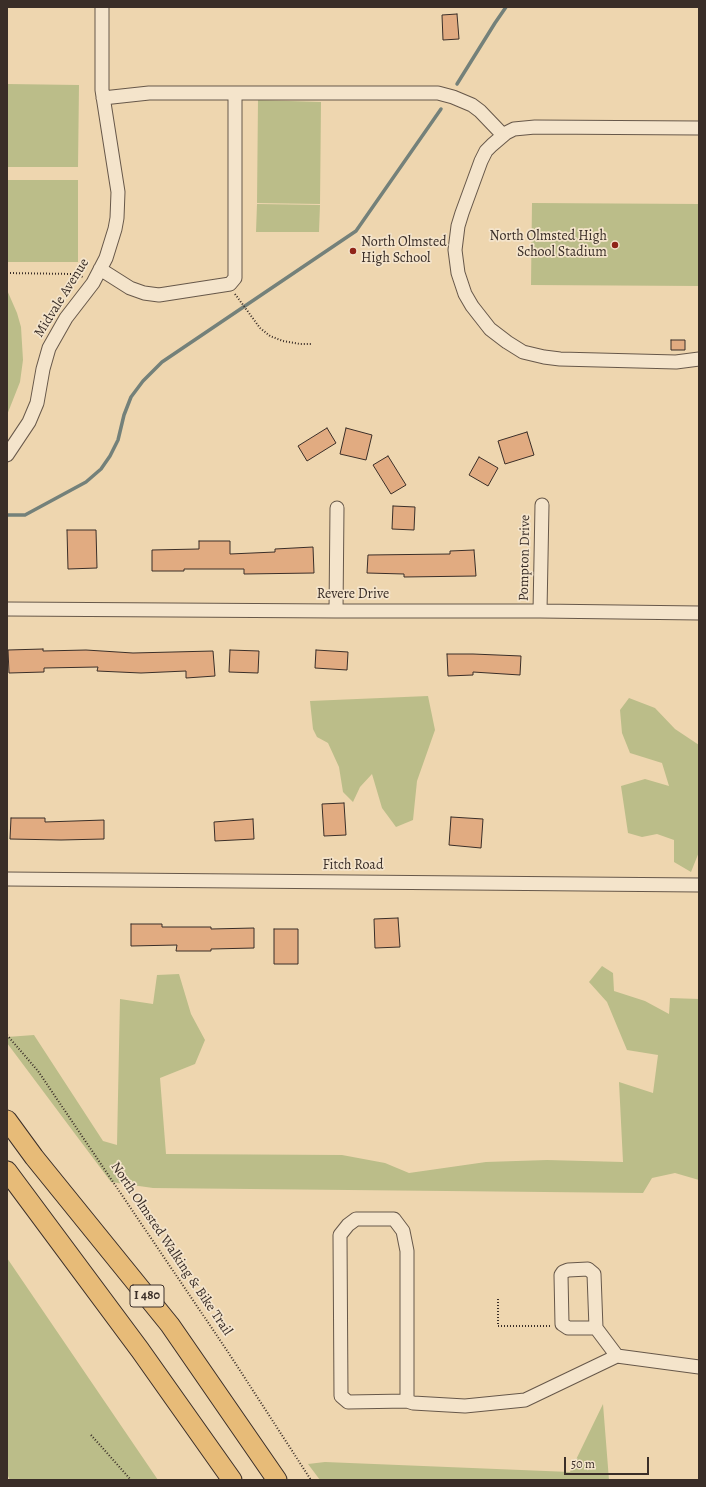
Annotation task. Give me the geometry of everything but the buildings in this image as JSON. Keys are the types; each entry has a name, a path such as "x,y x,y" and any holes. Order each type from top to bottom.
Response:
{"highway":[{"name":"I 480","path":"7,1120 34,1157 170,1325 277,1480"},
{"name":"I 480","path":"7,1172 140,1350 232,1480"}],"street":[{"name":"Midvale Avenue","path":"7,455 29,422 37,403 43,369 49,348 66,318 93,283 114,235 118,204 101,76 102,7"},
{"path":"104,98 149,93 438,93 453,97 472,105 480,111 502,135"},
{"path":"100,269 130,288 144,293 159,294 230,284 235,278 235,93"},
{"path":"699,128 535,127 514,129 502,135 486,151 481,161 462,213 456,238 455,250 458,273 465,294 472,306 490,329 523,352 560,359 676,362 699,359"},
{"name":"Pompton Drive","path":"540,611 542,505"},
{"path":"336,612 337,508"},
{"name":"Revere Drive","path":"7,608 336,612 540,611 699,613"},
{"name":"Fitch Road","path":"7,879 699,885"},
{"path":"407,1401 407,1251 403,1231 394,1219 356,1219 348,1225 340,1235 341,1396 348,1402 407,1401 412,1403 465,1406 525,1400 617,1356 699,1367"},
{"path":"596,1328 568,1328 562,1324 561,1275 563,1272 568,1270 588,1269 594,1274 596,1328 617,1356"}],"path":[{"path":"7,273 73,274 83,277"},
{"path":"239,300 260,328 270,336 283,341 311,344"},
{"name":"North Olmsted Walking & Bike Trail","path":"7,1035 38,1071 228,1352 311,1480"},
{"path":"498,1299 498,1326 553,1326"},
{"path":"91,1434 132,1480"}],"green space":[{"path":"7,84 79,85 78,167 7,167"},
{"path":"258,100 321,102 320,204 257,203"},
{"path":"7,180 78,180 78,262 7,262"},
{"name":"North Olmsted High School Stadium","path":"532,203 699,204 699,286 531,285"},
{"path":"257,204 320,205 319,232 256,232"},
{"path":"7,290 17,313 21,327 23,360 20,382 7,415"},
{"path":"428,696 435,730 417,781 413,820 396,827 382,808 372,774 360,787 353,802 343,792 339,767 328,743 317,737 313,729 310,701"},
{"path":"629,698 655,708 675,729 699,745 699,852 691,872 674,862 674,840 657,834 642,837 628,833 621,786 645,779 669,786 662,763 630,753 622,733 620,710"},
{"path":"602,966 613,973 614,991 645,1001 669,1014 670,998 699,999 699,1180 675,1173 652,1178 643,1193 153,1188 111,1182 7,1043 7,1037 34,1035 103,1141 117,1145 120,999 153,1004 157,975 179,974 191,1014 205,1040 195,1064 160,1078 166,1154 342,1155 385,1163 409,1173 486,1162 547,1160 623,1162 619,1082 653,1093 658,1055 627,1050 607,1002 589,982"},
{"path":"7,1258 158,1480 10,1480 7,1474"},
{"path":"603,1404 609,1480 320,1480 308,1464 325,1462 570,1472"}],"waterway":[{"path":"457,84 506,7"},
{"path":"7,515 25,515 86,482 101,469 110,456 118,440 124,415 131,397 143,381 162,362 356,231 441,109"}],"place":[{"name":"North Olmsted High School Stadium","path":"615,245"},
{"name":"North Olmsted High School","path":"353,251"}]}
